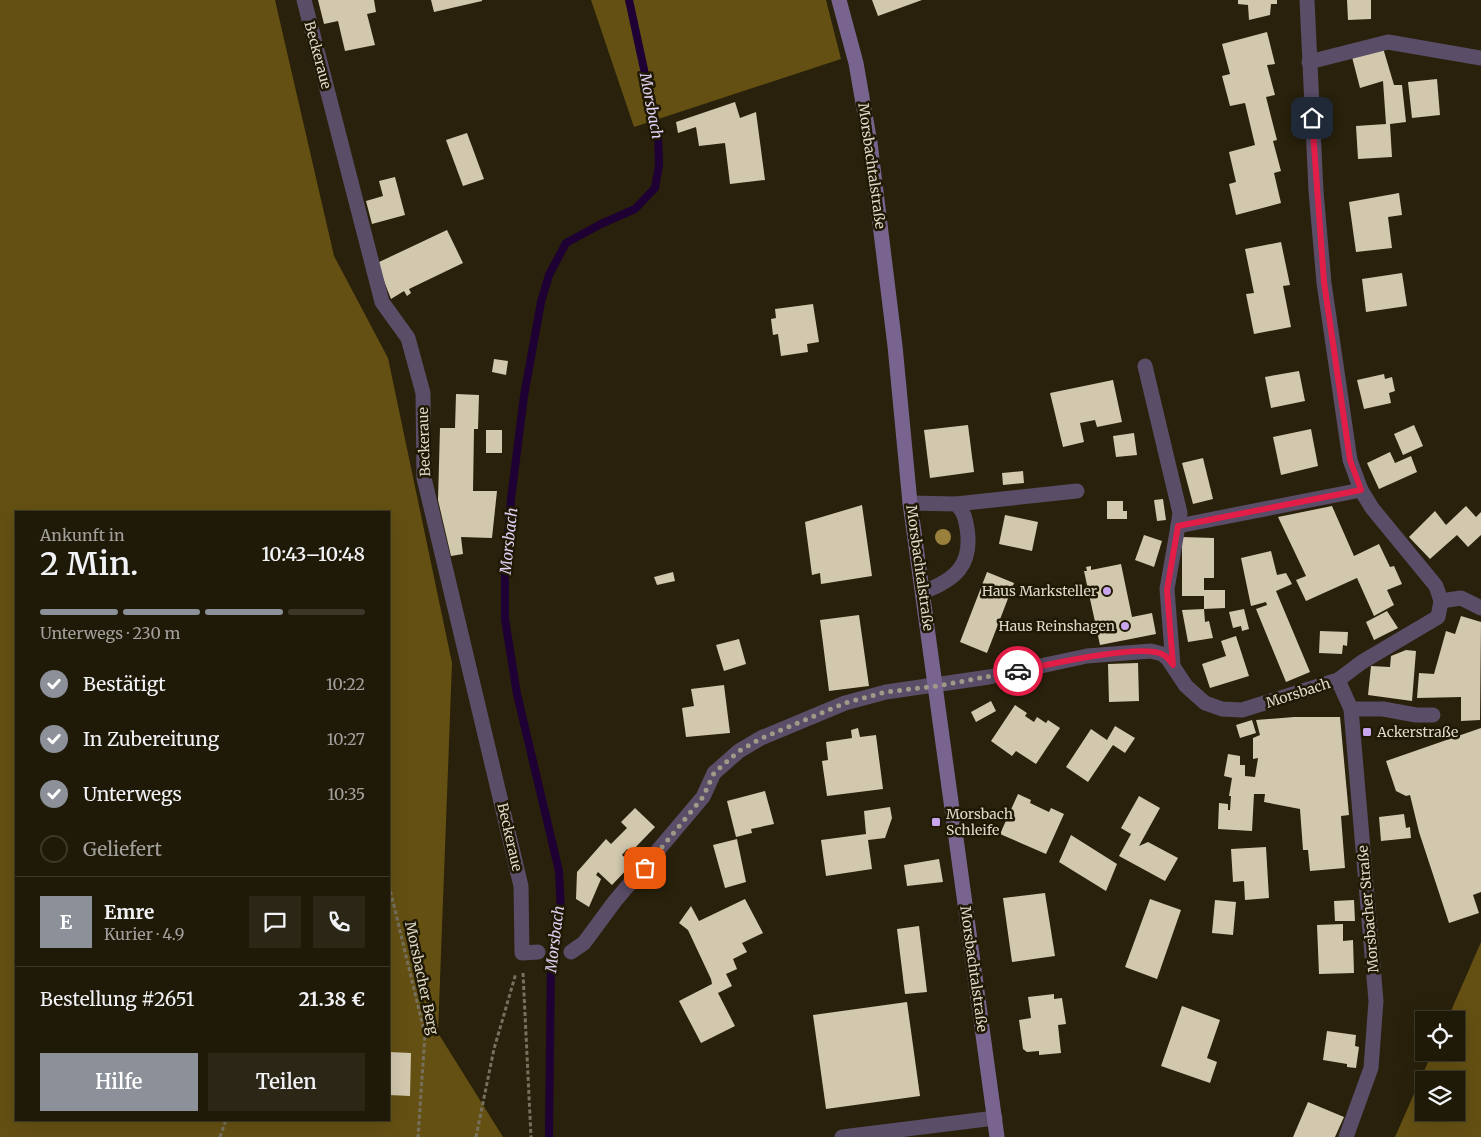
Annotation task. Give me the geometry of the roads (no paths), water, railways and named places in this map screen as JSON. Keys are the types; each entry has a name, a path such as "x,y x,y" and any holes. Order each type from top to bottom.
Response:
{"main road":[{"name":"Morsbachtalstraße","path":"838,0 856,63 870,143 895,346 910,503 937,686 997,1137"}],"street":[{"name":"Beckeraue","path":"304,0 382,302 408,338 423,393 424,478 521,886 522,953 538,952"},
{"path":"1307,0 1309,62 1324,282 1350,460 1361,490 1387,528 1436,586 1442,601 1461,598 1481,608"},
{"path":"1309,62 1388,42 1481,58"},
{"path":"1145,366 1180,513 1167,590 1173,665"},
{"path":"1178,526 1361,490"},
{"path":"910,503 956,504 1077,491"},
{"path":"923,592 943,584 956,574 967,554 968,536 964,512 956,504"},
{"name":"Morsbach","path":"571,952 584,943 615,901 703,797 714,773 739,751 762,738 845,703 886,692 937,686 1087,656 1142,651 1162,654 1173,665 1194,695 1205,703 1222,709 1242,710 1338,680 1362,662 1434,621 1440,613 1442,601"},
{"name":"Morsbacher Straße","path":"1338,680 1351,709 1376,1001 1371,1068 1346,1137"},
{"path":"1351,709 1383,709 1416,715 1433,715"},
{"path":"842,1137 995,1118"}],"waterway":[{"name":"Morsbach","path":"549,1137 551,960 561,913 559,871 517,694 505,619 505,572 511,499 524,396 541,302 549,275 566,243 601,224 635,209 655,188 659,165 658,134 629,0"}],"place":[{"name":"Haus Marksteller","path":"1107,591"},
{"name":"Haus Reinshagen","path":"1125,626"},
{"name":"Ackerstraße","path":"1367,732"},
{"name":"Morsbach Schleife","path":"936,822"}]}
